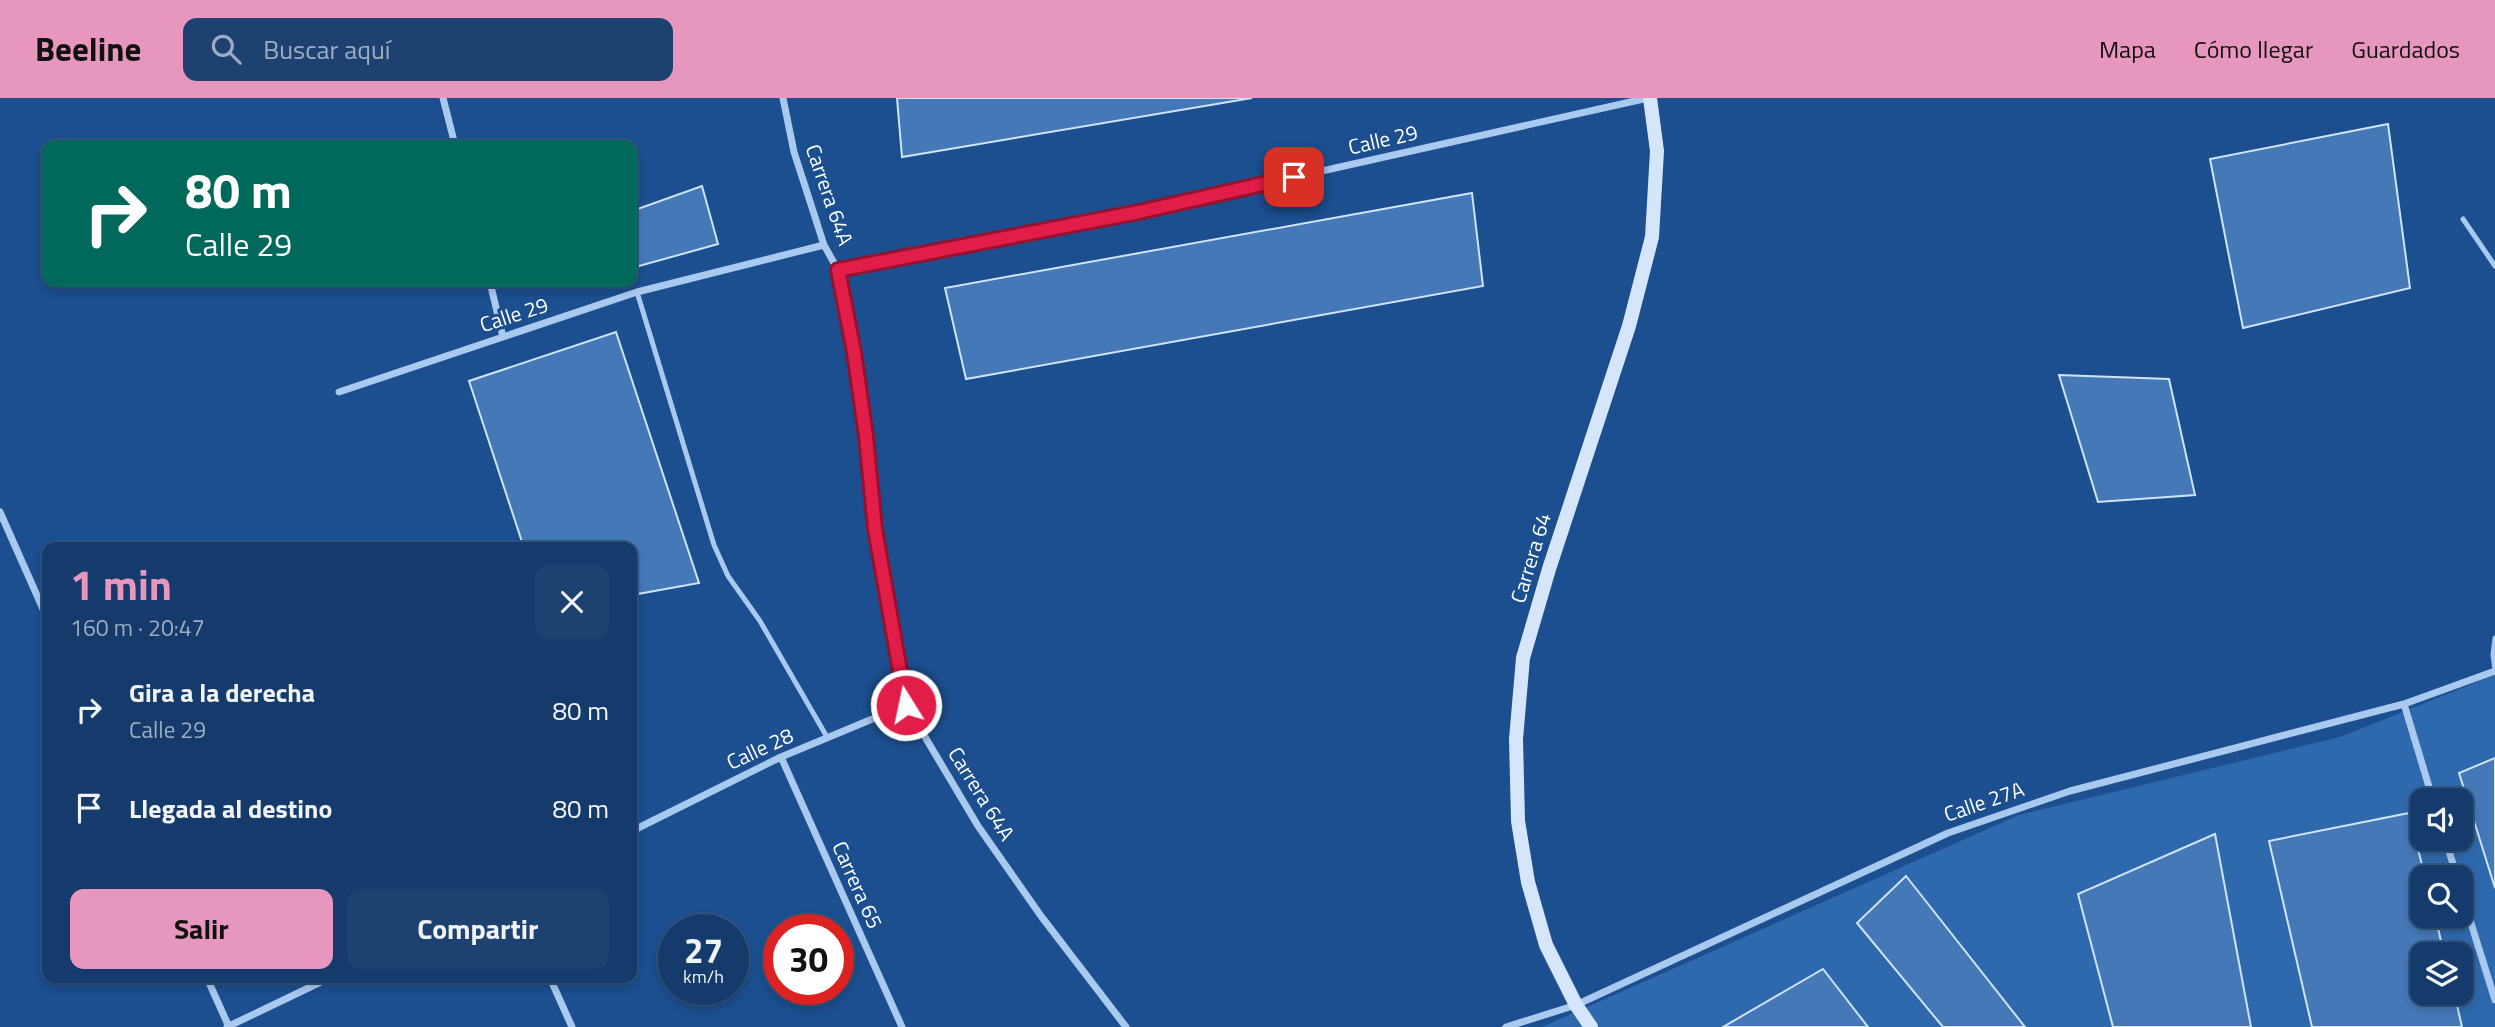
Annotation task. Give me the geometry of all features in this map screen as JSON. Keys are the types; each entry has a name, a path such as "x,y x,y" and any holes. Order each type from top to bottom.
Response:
{"street":[{"path":"443,98 454,140"},
{"name":"Carrera 64A","path":"783,98 794,152 824,245 838,270 854,352 875,529 906,705 978,826 1041,916 1126,1027"},
{"name":"Calle 29","path":"838,270 1139,212 1649,98"},
{"name":"Carrera 64","path":"1591,1027 1576,1005 1546,945 1528,882 1518,821 1516,739 1523,658 1549,569 1629,326 1652,237 1657,151 1649,98"},
{"name":"Calle 29","path":"339,392 637,292 824,245"},
{"path":"490,287 503,337"},
{"path":"0,512 42,607"},
{"name":"Calle 27A","path":"1506,1027 1576,1005 1948,833 2070,791 2404,704 2495,670"},
{"path":"2404,704 2429,788"},
{"name":"Calle 28","path":"637,829 781,757 906,705"},
{"name":"Carrera 65","path":"781,757 902,1027"},
{"path":"2472,928 2495,1000"},
{"path":"209,983 228,1027 319,983"},
{"path":"552,983 572,1027"}],"lane":[{"path":"2463,219 2495,266"},
{"path":"637,292 714,545 727,576 760,621 827,737"},
{"path":"2495,638 2495,670"}],"shaded area":[{"path":"2495,675 2495,1027 1542,1027 2019,815 2340,737"}],"building":[{"path":"897,98 1252,98 902,157"},
{"path":"2388,124 2410,288 2243,328 2210,159"},
{"path":"702,186 718,244 637,267 637,209"},
{"path":"1472,193 1483,286 966,379 945,288"},
{"path":"616,332 699,583 637,594 637,542 522,542 469,381"},
{"path":"2059,375 2169,379 2195,495 2098,502"},
{"path":"2495,758 2495,888 2473,818 2473,788 2464,788 2459,773"},
{"path":"2409,813 2410,851 2418,851 2422,865 2410,865 2410,928 2438,928 2441,942 2410,942 2410,1005 2457,1005 2462,1027 2312,1027 2269,841"},
{"path":"2215,834 2251,1027 2113,1027 2078,894"},
{"path":"1906,876 2025,1027 1943,1027 1857,923"},
{"path":"1823,969 1868,1027 1723,1027"}],"route":[{"path":"906,705 875,529 866,436 854,352 838,270 1139,212 1294,177"}]}
